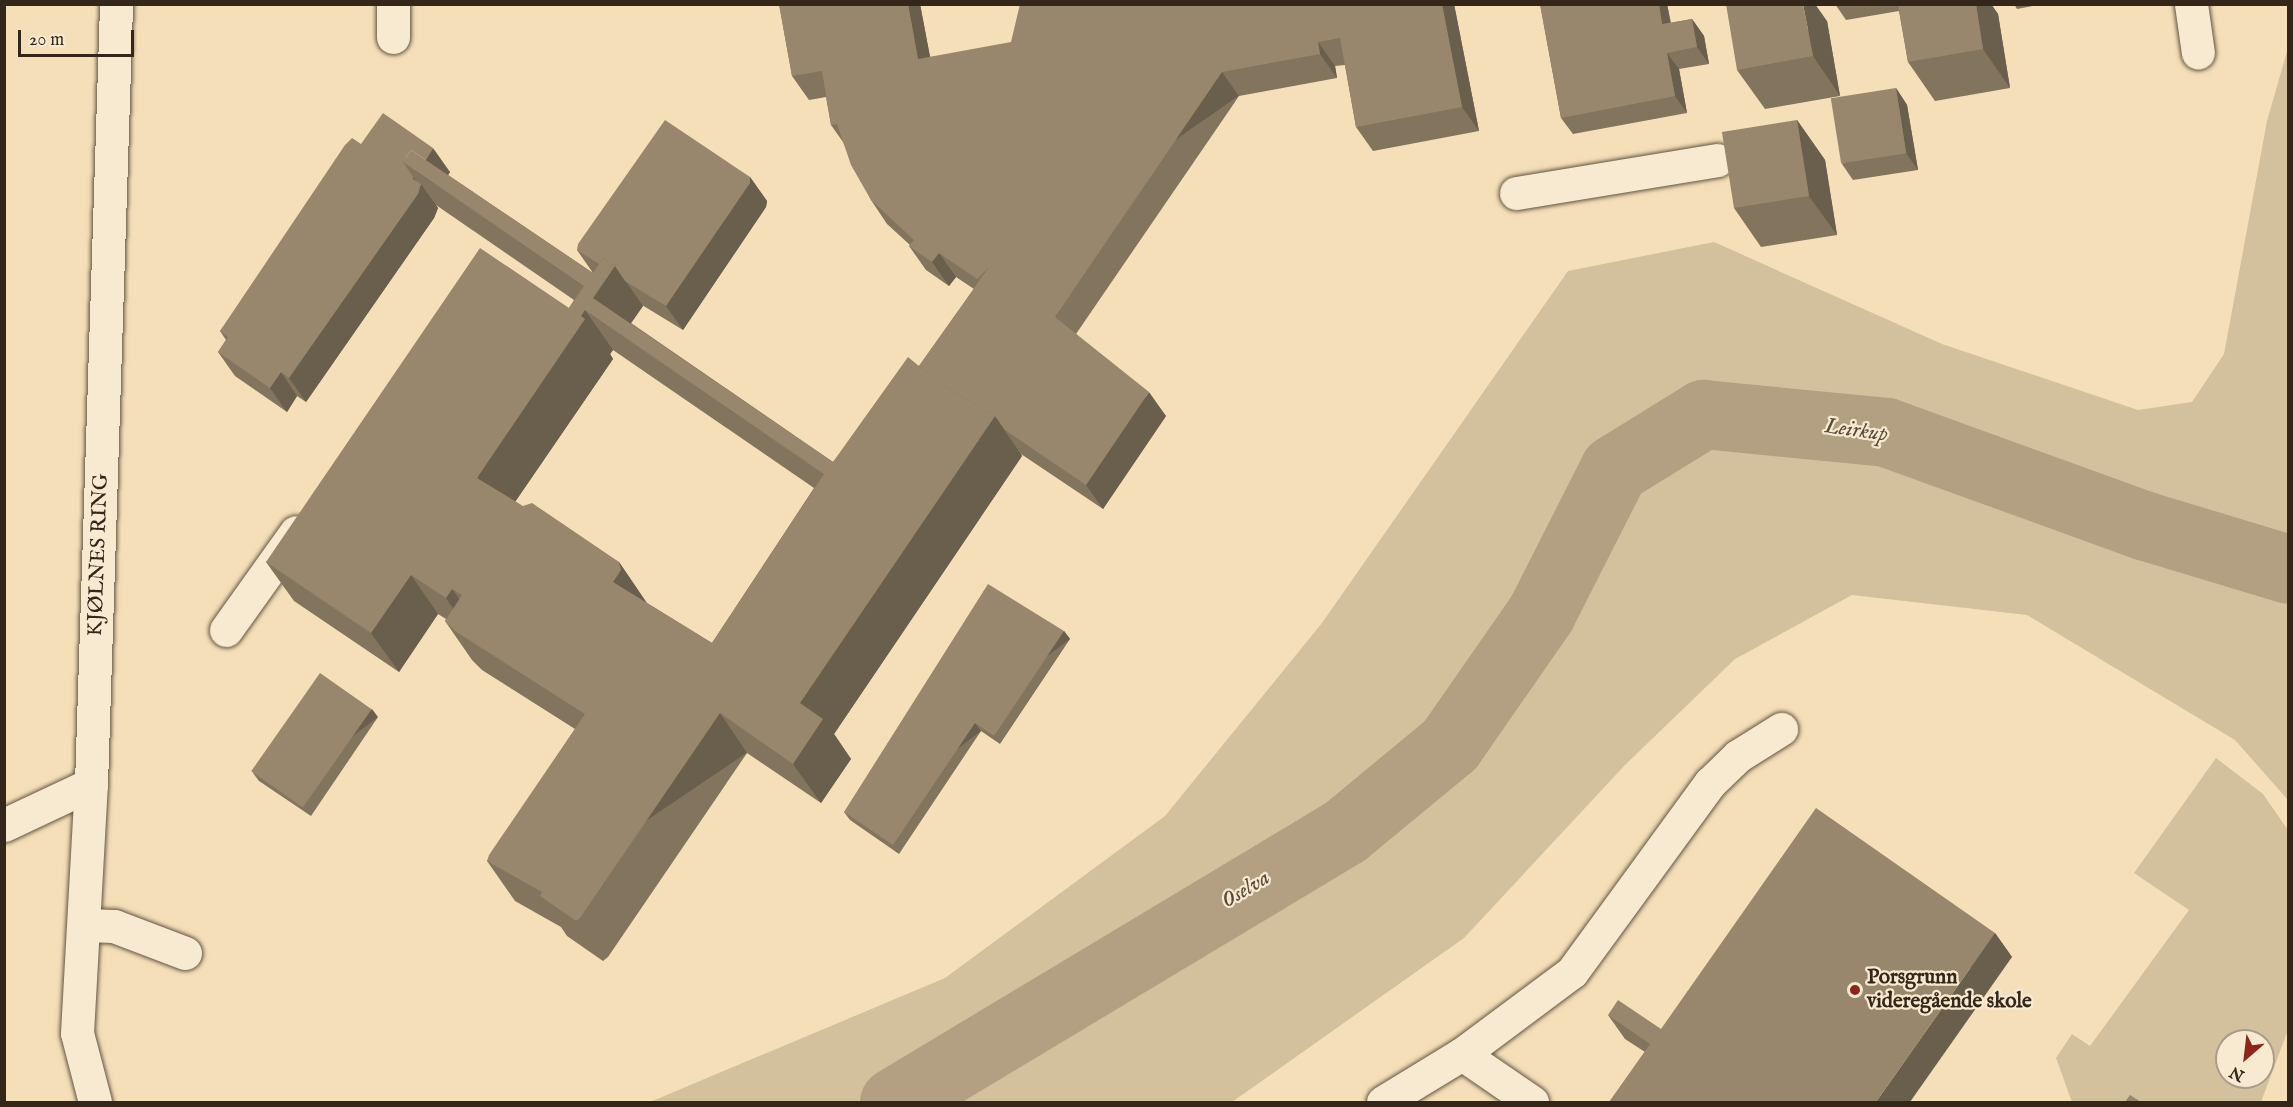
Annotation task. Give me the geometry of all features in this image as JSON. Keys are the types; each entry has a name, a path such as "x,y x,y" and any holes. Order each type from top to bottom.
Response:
{"street":[{"name":"KJØLNES RING","path":"95,1102 77,1033 85,925 91,784 116,4"},
{"path":"393,4 393,37"},
{"path":"2191,4 2198,53"},
{"path":"1515,193 1717,160"},
{"path":"226,630 314,506"},
{"path":"1383,1102 1461,1054 1572,972 1710,783 1781,729"},
{"path":"4,825 91,784"},
{"path":"85,925 114,926 185,953"},
{"path":"1461,1054 1532,1102"}],"shaded area":[{"path":"2288,48 2288,800 2235,740 2027,615 1852,595 1735,659 1625,765 1464,938 1232,1102 650,1102 945,978 1165,816 1322,623 1568,271 1714,242 1942,344 2138,410 2192,402 2224,354 2267,121"},
{"path":"2216,758 2263,794 2288,830 2288,1030 2275,1065 2275,1029 2215,1029 2215,1089 2266,1089 2261,1102 2072,1102 2056,1058 2072,1034 2090,1046 2189,910 2134,873"}],"building":[{"path":"779,4 908,4 918,59 1011,42 1020,4 1442,4 1462,107 1356,127 1340,38 1318,42 1320,54 1222,72 1055,317 1149,392 1086,485 1005,430 995,416 942,385 919,366 989,267 977,279 939,253 932,262 909,246 914,240 871,200 851,165 837,124 831,125 822,71 792,76"},
{"path":"1540,4 1659,4 1662,24 1692,19 1697,47 1667,53 1675,96 1561,118"},
{"path":"1726,4 1803,4 1813,56 1737,70"},
{"path":"1898,4 1976,4 1983,49 1908,62"},
{"path":"1896,88 1906,153 1841,164 1831,98"},
{"path":"383,113 433,148 426,160 411,150 403,162 413,179 421,184 418,194 289,378 281,372 270,388 218,352 228,337 220,331 345,145 352,138 361,144"},
{"path":"665,120 750,177 750,183 666,306 625,281 615,266 603,258 599,264 577,250 578,244"},
{"path":"1797,120 1809,196 1734,208 1722,132"},
{"path":"411,150 593,273 603,258 615,266 593,298 833,462 908,357 942,385 995,416 800,703 823,719 793,764 720,713 576,921 540,896 542,892 487,861 585,714 455,631 445,621 462,595 452,589 446,598 411,575 371,633 266,562 480,248 569,308 584,286 403,162","holes":["585,310 824,474 712,643 613,582 621,570 619,562 532,503 523,506 477,478 585,319 581,316"]},
{"path":"988,584 1064,631 994,736 975,723 893,845 844,812"},
{"path":"320,673 372,709 303,807 251,771"},
{"name":"Porsgrunn videregående skole","path":"1816,808 1995,933 1876,1102 1609,1102 1650,1044 1608,1015 1618,1000 1661,1029"},
{"path":"2130,1095 2141,1102 2125,1102"}],"waterway":[{"name":"Leirkup","path":"894,1102 1345,831 1450,744 1541,613 1614,469 1703,414 1886,432 2146,526 2288,569"}],"place":[{"name":"Porsgrunn videregående skole","path":"1855,990"}],"water label":[{"name":"Oselva","path":"1246,890"}]}
